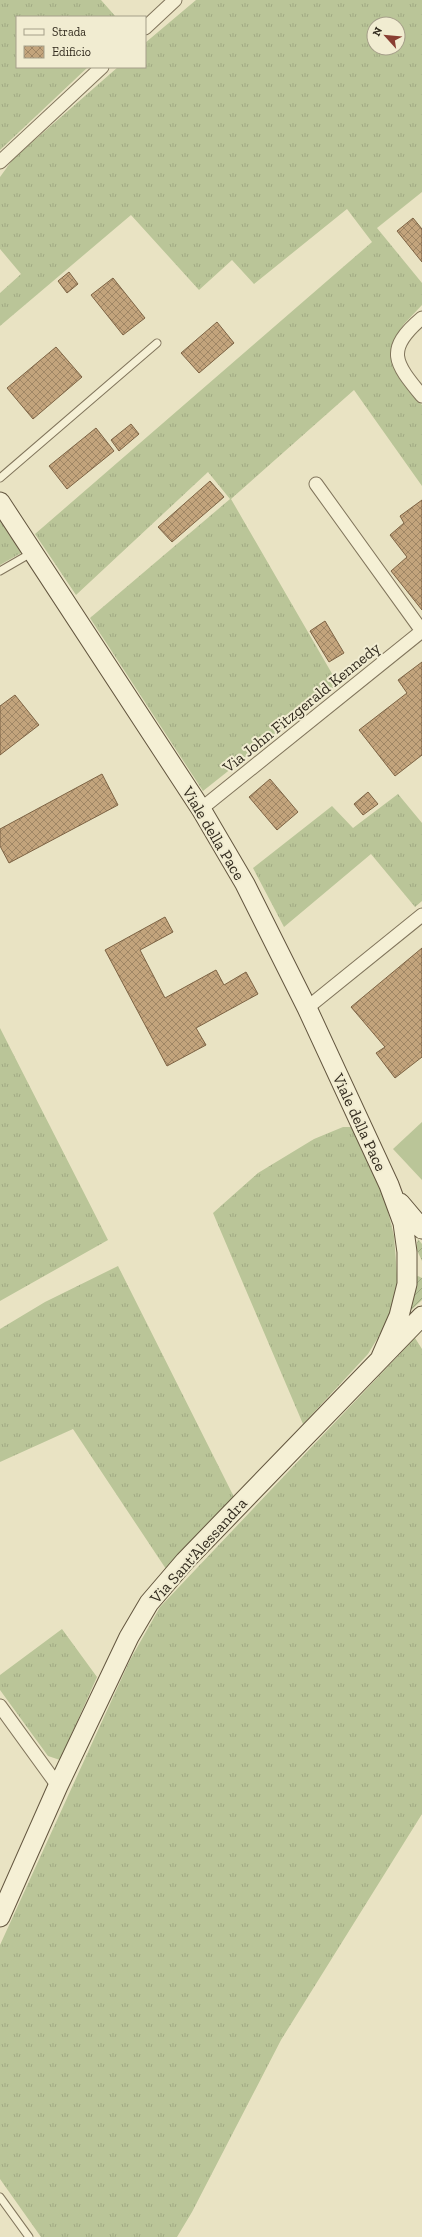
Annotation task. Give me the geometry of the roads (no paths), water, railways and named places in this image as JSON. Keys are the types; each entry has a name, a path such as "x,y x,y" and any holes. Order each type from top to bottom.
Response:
{"street":[{"path":"146,27 175,0"},
{"path":"0,162 101,68"},
{"path":"422,318 409,329 400,341 397,358 402,372 422,396"},
{"path":"316,484 422,631"},
{"name":"Viale della Pace","path":"0,502 201,809 245,884 307,1008 389,1185"},
{"name":"Via John Fitzgerald Kennedy","path":"201,809 422,631"},
{"path":"307,1008 422,915"},
{"path":"389,1185 405,1211 422,1229"},
{"path":"381,1357 399,1316 407,1284 407,1252 403,1223 389,1185"},
{"path":"407,1252 422,1271"},
{"name":"Via Sant'Alessandra","path":"1,1910 129,1637 149,1603 185,1561 422,1316"},
{"path":"0,1706 58,1786"}],"lane":[{"path":"0,478 157,343"},
{"path":"0,571 33,552"},
{"path":"0,2197 29,2237"}]}
